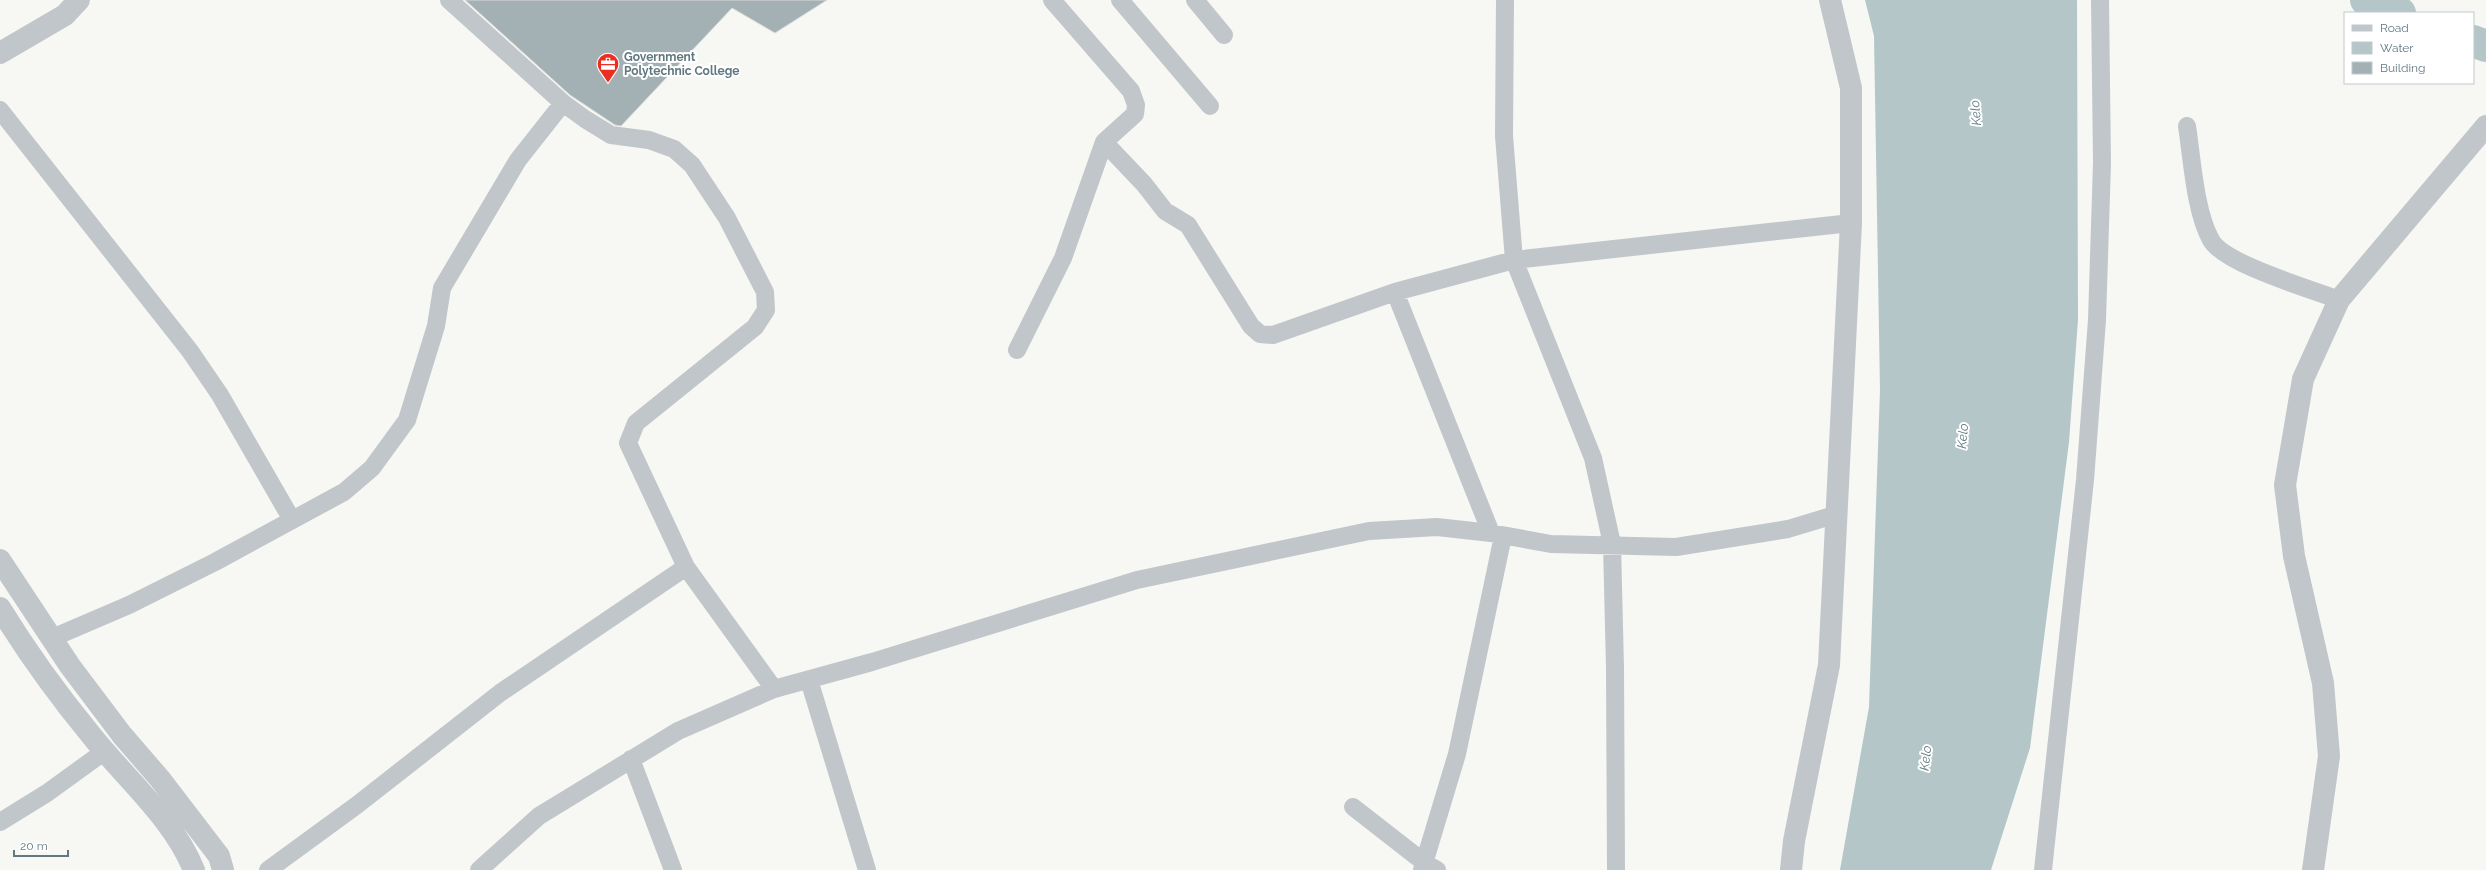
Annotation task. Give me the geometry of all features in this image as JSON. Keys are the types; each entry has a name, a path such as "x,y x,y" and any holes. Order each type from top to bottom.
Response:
{"street":[{"path":"0,53 65,15 79,0"},
{"path":"449,0 564,102 611,136 649,140 674,149 692,165 727,218 766,292 766,310 755,327 636,423 628,443 686,567 774,689"},
{"path":"1017,350 1063,258 1104,142 1135,114 1136,105 1131,91 1052,0"},
{"path":"1120,0 1210,106"},
{"path":"1195,0 1224,35"},
{"path":"1505,0 1504,136 1514,260 1593,458 1612,544 1615,668 1616,870"},
{"path":"1791,870 1794,840 1829,665 1838,514 1851,223 1850,88 1830,0"},
{"path":"2043,870 2085,480 2097,320 2102,163 2100,0"},
{"path":"52,638 182,579 344,492 372,468 407,420 436,326 442,288 518,160 564,102"},
{"path":"0,110 190,351 220,395 292,520"},
{"path":"2187,126 2203,220 2211,241 2234,260 2340,300"},
{"path":"2313,870 2329,756 2323,683 2294,556 2285,485 2303,378 2340,300 2486,126"},
{"path":"1104,142 1144,184 1165,211 1188,225 1251,326 1260,334 1273,335 1395,292 1514,260 1851,223"},
{"path":"1353,807 1428,868 1457,754 1497,534 1395,292"},
{"path":"479,870 539,816 678,731 774,689 809,680 1137,580 1369,532 1437,527 1497,534 1551,544 1612,544 1676,547 1788,529 1838,514"},
{"path":"0,560 70,666 122,735 160,779 219,856 223,870"},
{"path":"268,870 357,805 500,692 686,567"},
{"path":"0,608 18,636 105,751 157,811 188,854 194,870"},
{"path":"809,680 867,870"},
{"path":"0,822 48,793 105,751"},
{"path":"631,759 672,870"}],"water":[{"name":"Kelo","path":"1865,0 2077,0 2078,320 2069,442 2030,748 1991,870 1840,870 1869,707 1880,390 1874,36"}],"building":[{"name":"Government Polytechnic College","path":"465,0 827,0 775,33 732,8 621,126 615,125 570,95"}],"waterway":[{"path":"2366,0 2397,12"},
{"path":"2474,41 2486,46"}],"place":[{"name":"Government Polytechnic College","path":"608,84"}]}
